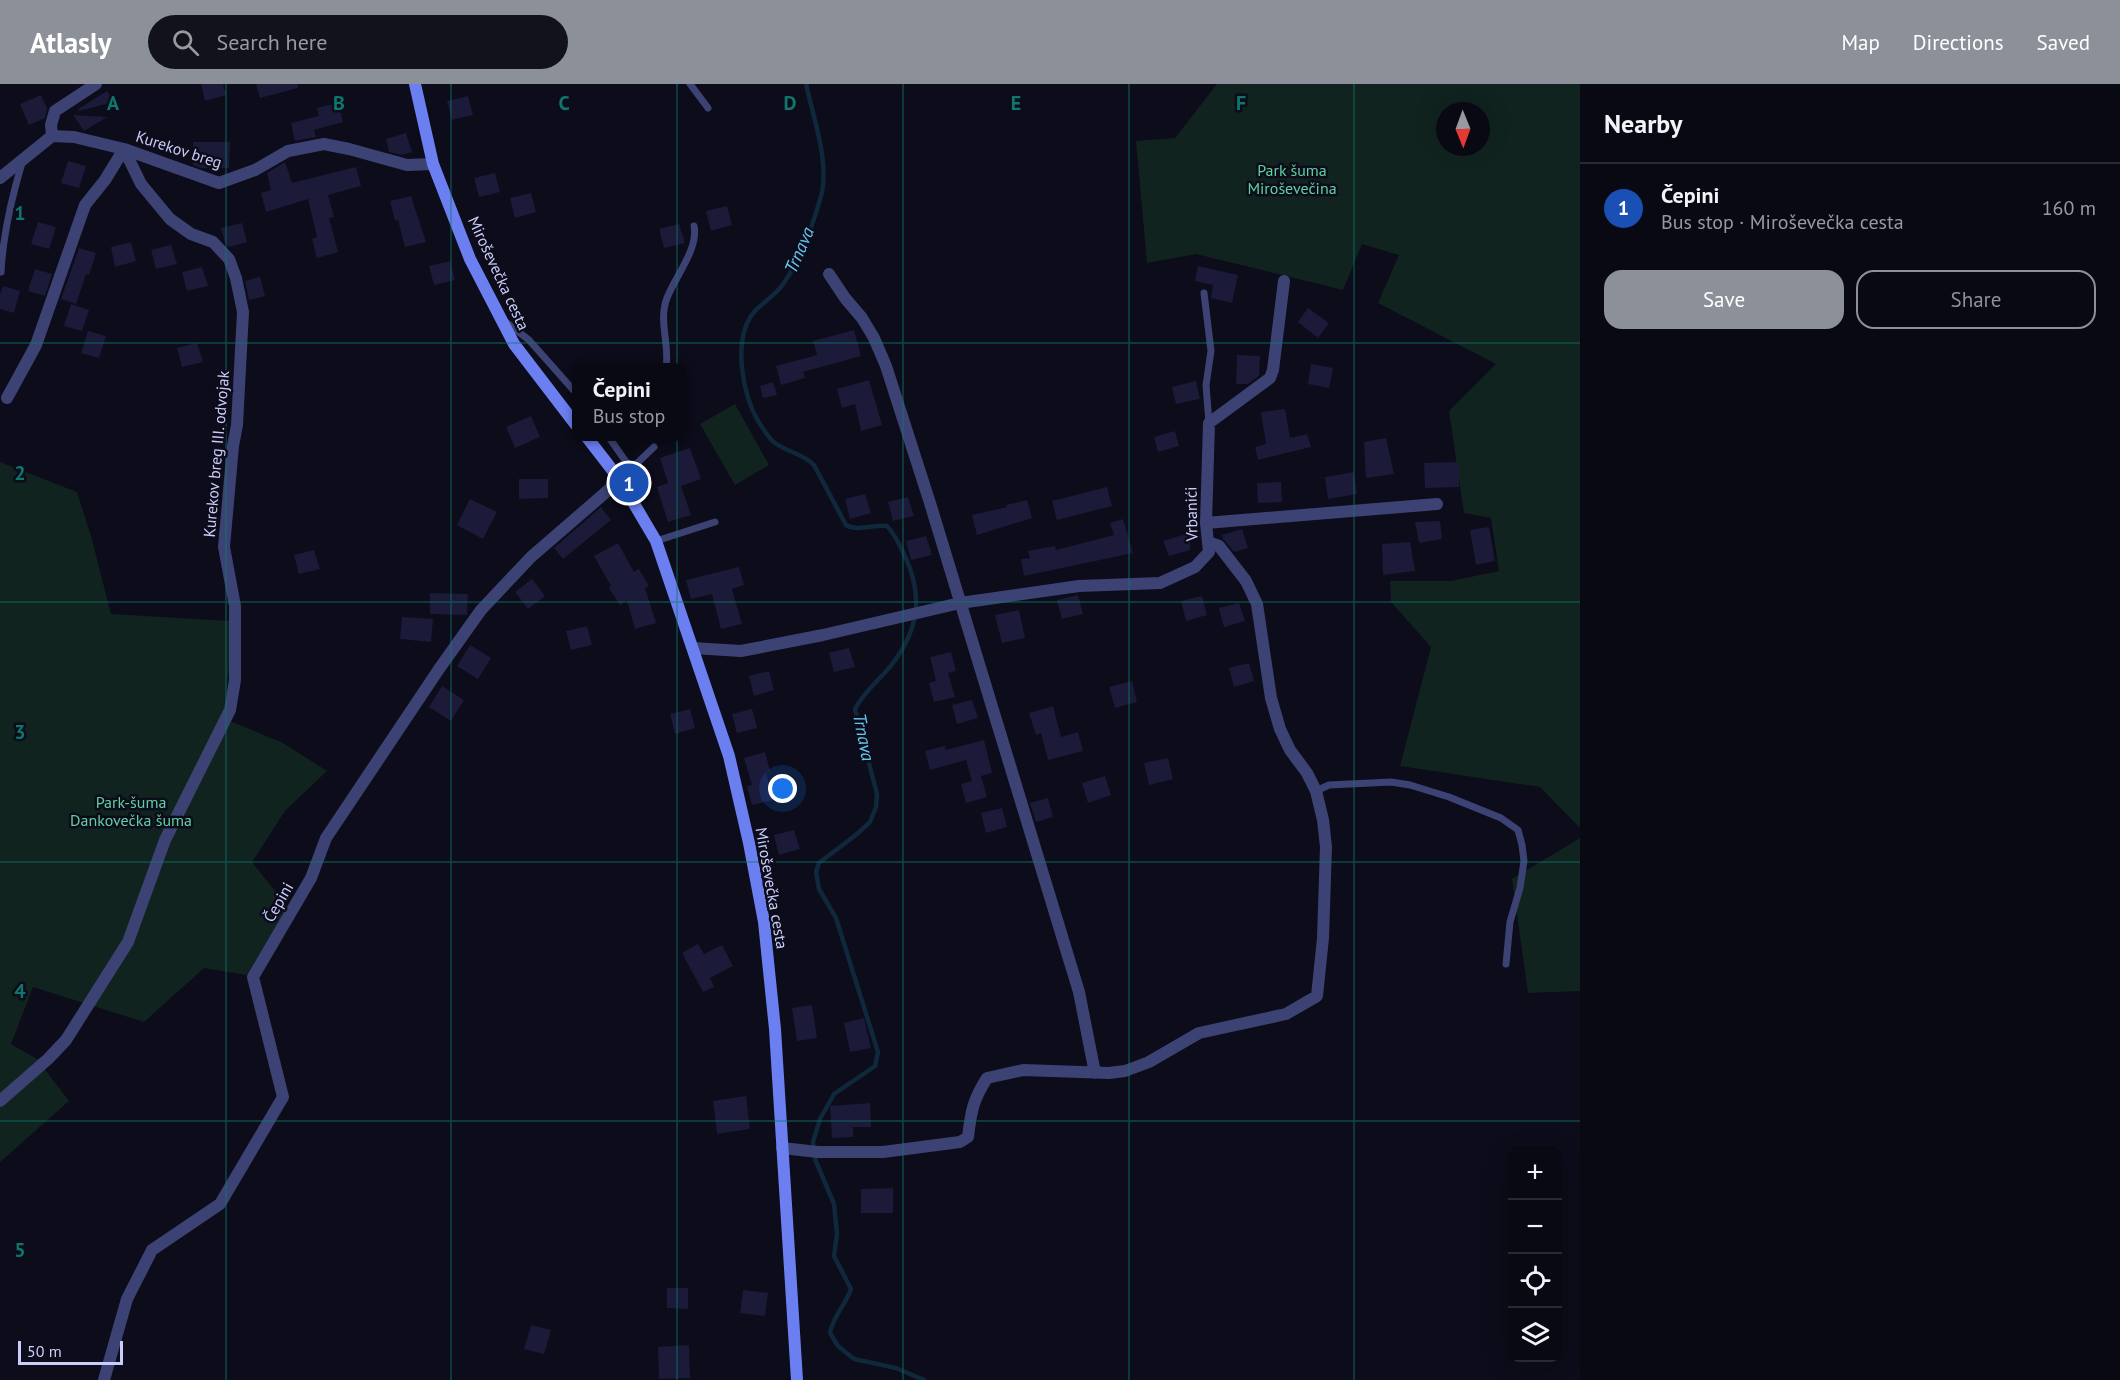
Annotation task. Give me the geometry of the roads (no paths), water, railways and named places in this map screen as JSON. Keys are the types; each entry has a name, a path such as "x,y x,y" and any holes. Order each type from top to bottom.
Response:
{"main road":[{"name":"Miroševečka cesta","path":"415,84 433,164 470,259 514,344 572,420"},
{"name":"Miroševečka cesta","path":"590,441 620,480 656,541 729,756 764,922 775,1029 797,1380"}],"street":[{"path":"0,178 52,136 51,125 55,111 96,84"},
{"name":"Kurekov breg","path":"52,136 74,137 123,149 219,183 255,170 288,151 324,144 407,165 433,164"},
{"path":"7,398 36,345 85,205 105,180 123,149"},
{"name":"Kurekov breg III. odvojak","path":"0,1101 66,1040 128,942 165,840 230,710 235,680 235,606 224,547 237,425 243,312 236,278 229,259 213,242 191,234 170,219 141,184 123,149"},
{"path":"829,274 862,318 886,366 1079,992 1095,1073"},
{"path":"1209,423 1270,378 1274,370 1284,281"},
{"name":"Vrbanići","path":"693,648 741,651 823,635 960,603 1079,586 1160,583 1195,567 1209,552 1206,523 1209,423"},
{"name":"Čepini","path":"104,1380 126,1299 152,1250 220,1204 283,1097 253,977 311,878 326,838 481,610 531,557 620,480"},
{"path":"1206,523 1437,504"},
{"path":"782,1148 883,1152 960,1142 968,1137 970,1114 976,1095 987,1078 1023,1071 1095,1073 1125,1071 1149,1062 1199,1033 1286,1014 1317,996 1323,938 1326,847 1323,820 1316,791 1307,773 1290,750 1280,729 1271,698 1257,604 1246,581 1219,546 1208,542"}],"lane":[{"path":"690,84 708,108"},
{"path":"1,272 9,204 22,161"},
{"path":"666,363 663,311 694,242 694,226"},
{"path":"1204,293 1211,351 1206,385 1209,423"},
{"path":"501,318 529,340 572,388"},
{"path":"611,441 631,469"},
{"path":"620,480 654,447"},
{"path":"656,541 715,522"},
{"path":"1316,791 1329,785 1391,782 1410,785 1460,801 1501,818 1518,830 1524,861 1520,888 1510,922 1506,964"}],"waterway":[{"name":"Trnava","path":"806,84 822,155 821,196 806,242 795,264 780,289 751,316 742,340 742,369 753,410 772,441 814,465 846,525 855,528 887,526 904,554 914,583 916,610 909,636 893,663 863,696 855,709 877,794 876,807 870,822 819,863 816,872 819,889 836,918 878,1052 875,1066 834,1094 820,1119 813,1142 815,1159 834,1204 837,1234 834,1256 851,1289 830,1333 838,1346 854,1359 896,1368 924,1380"}],"place":[{"name":"Čepini","path":"629,483"}],"park label":[{"name":"Park šuma Miroševečina","path":"1292,179"},
{"name":"Park-šuma Dankovečka šuma","path":"131,811"}]}
